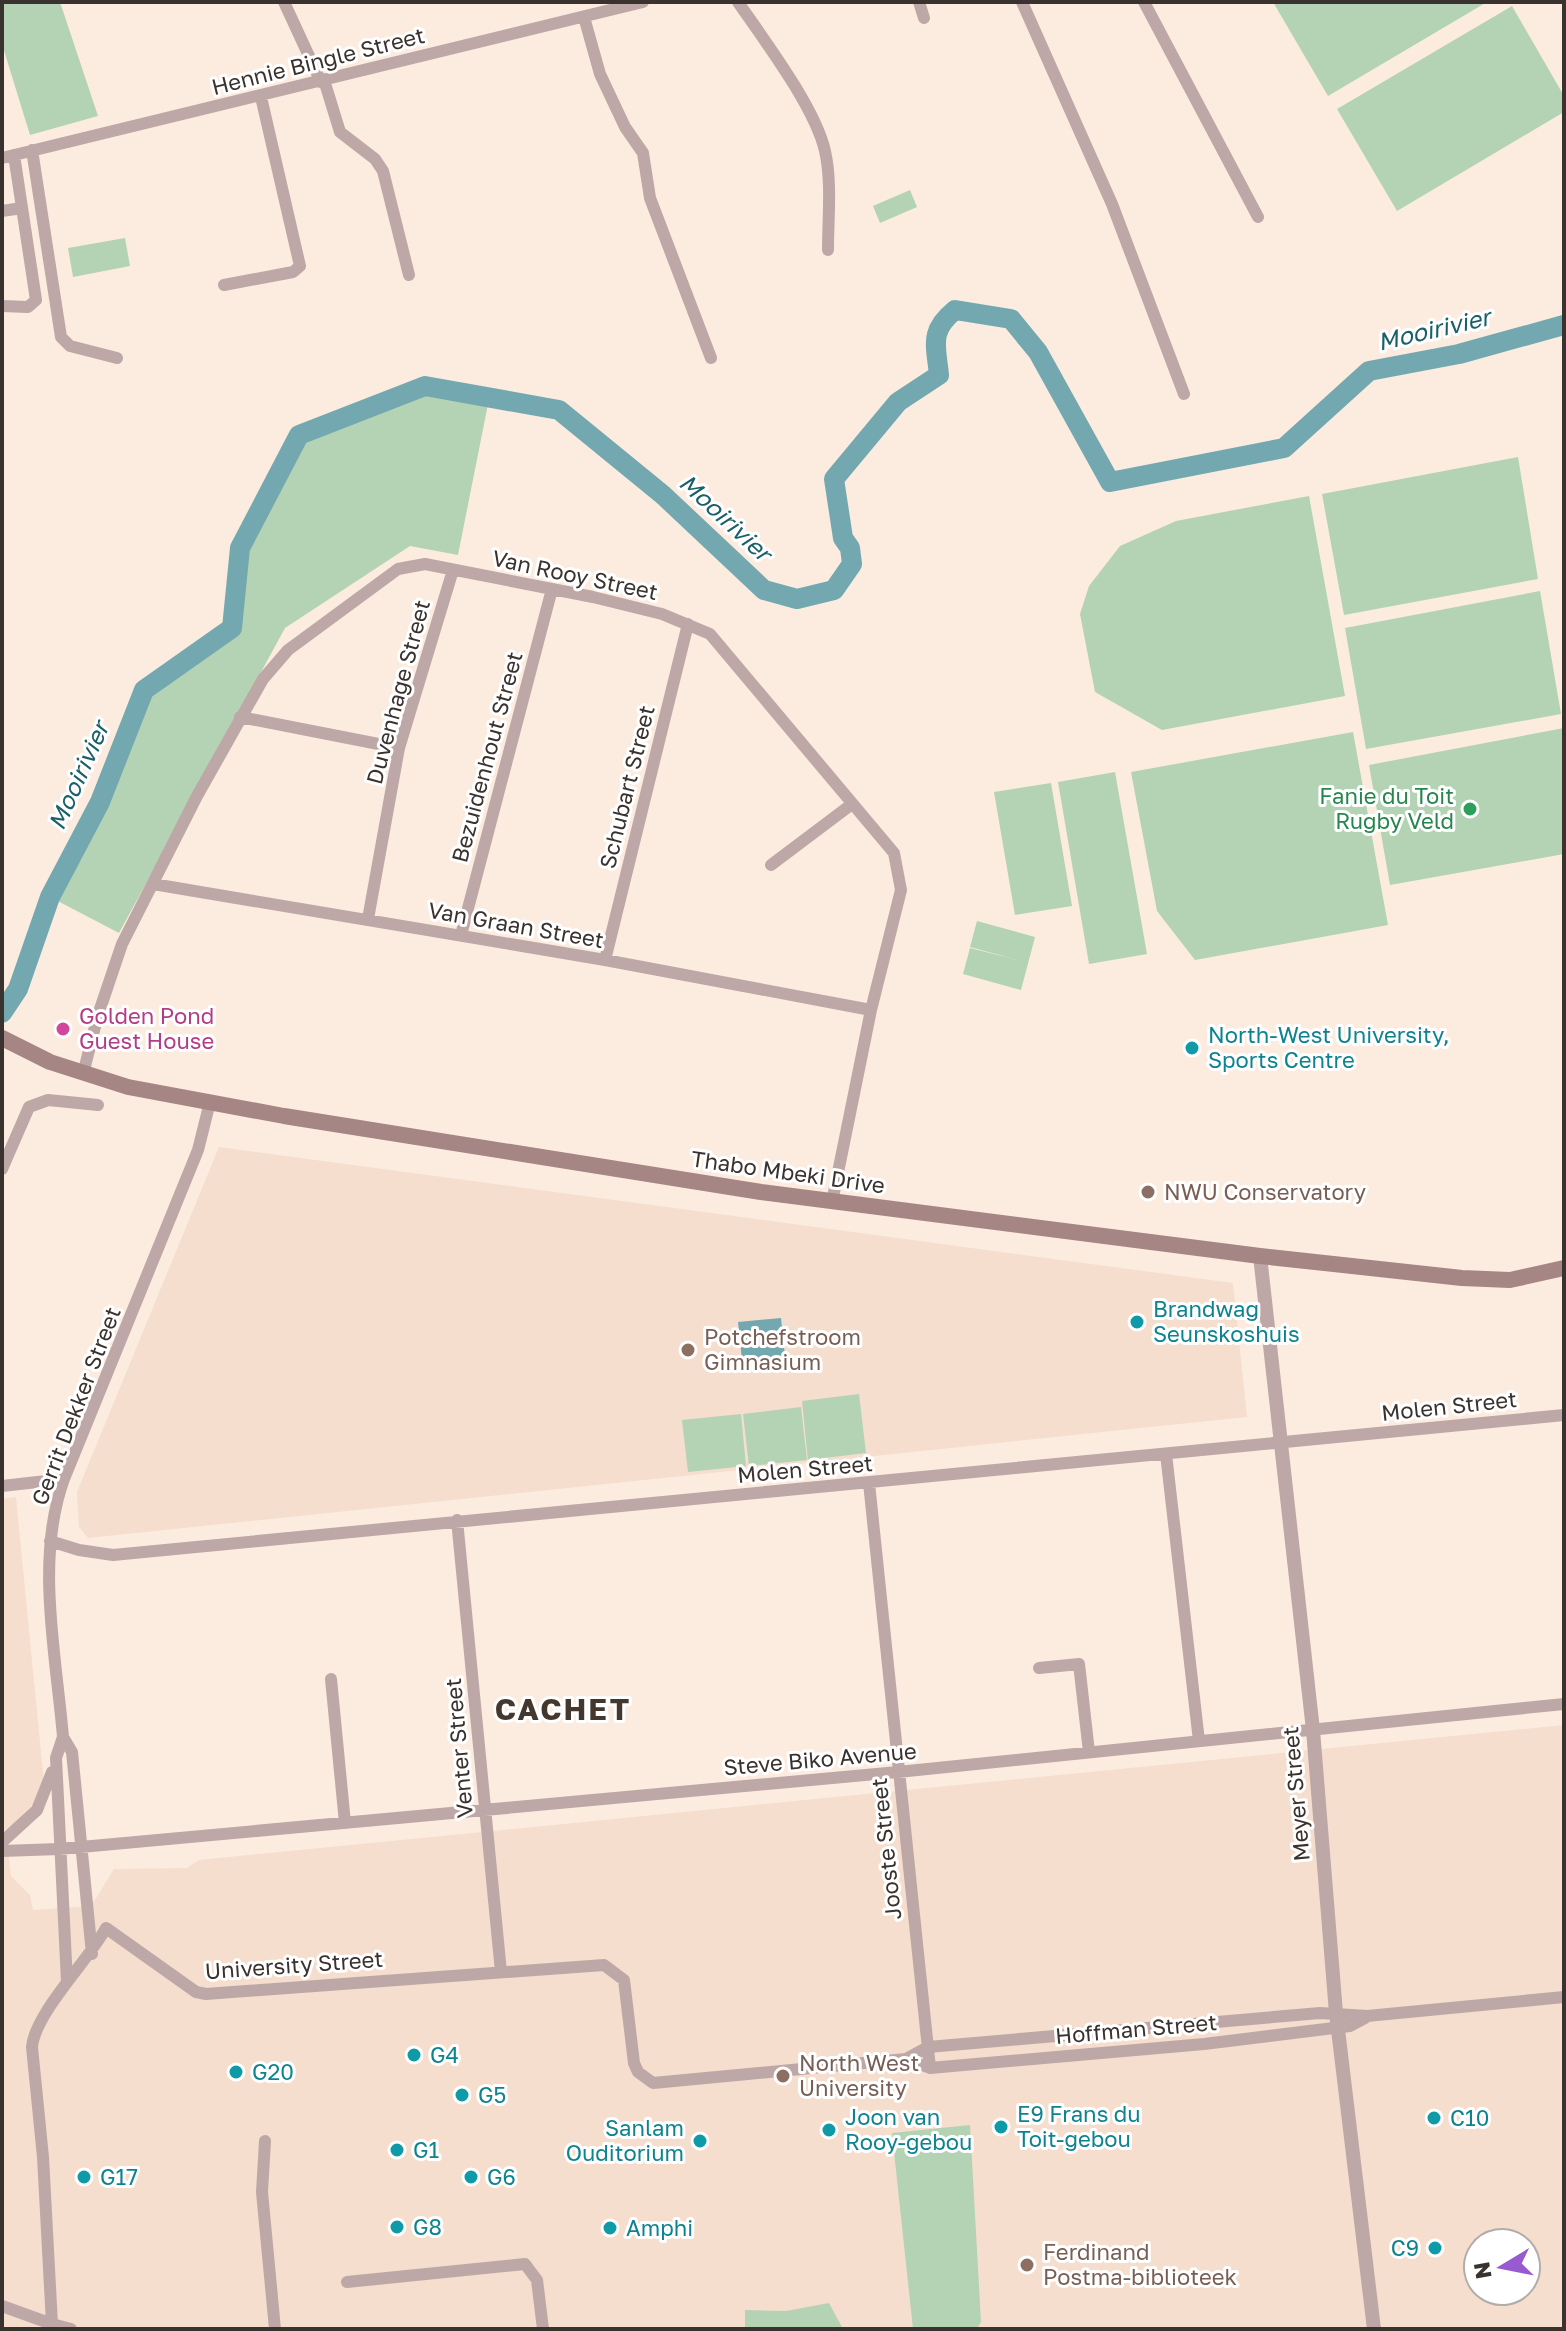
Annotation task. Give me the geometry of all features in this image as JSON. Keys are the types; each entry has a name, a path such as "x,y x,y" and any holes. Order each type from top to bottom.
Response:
{"main road":[{"name":"Thabo Mbeki Drive","path":"9,1042 83,1074 210,1102 832,1202 1260,1256 1489,1281 1523,1278 1564,1268"}],"street":[{"path":"284,2 322,81 340,132 375,159 383,171 409,275"},
{"name":"Hennie Bingle Street","path":"8,156 643,2"},
{"path":"738,2 823,141 828,176 828,250"},
{"path":"919,2 924,18"},
{"path":"1022,2 1112,204 1184,394"},
{"path":"1144,2 1258,217"},
{"path":"584,17 600,74 625,127 643,153 650,198 711,358"},
{"path":"224,285 293,272 300,266 261,97"},
{"path":"32,150 61,337 70,346 117,358"},
{"path":"2,306 28,307 36,300 22,208 8,156"},
{"path":"2,211 22,208"},
{"name":"Van Rooy Street","path":"83,1074 98,1015 122,944 240,717 263,679 288,650 398,569 425,564 662,614 710,634 894,853 901,890 871,1010 832,1202"},
{"name":"Duvenhage Street","path":"368,919 399,748 453,570"},
{"name":"Bezuidenhout Street","path":"461,935 552,589"},
{"name":"Schubart Street","path":"605,960 688,624"},
{"path":"240,717 399,748"},
{"path":"771,865 852,804"},
{"name":"Van Graan Street","path":"153,884 605,960 871,1010"},
{"path":"2,1169 29,1107 48,1100 98,1105"},
{"name":"Gerrit Dekker Street","path":"67,1982 56,1758 63,1737 50,1541 64,1479 164,1239 204,1133 210,1102"},
{"name":"Meyer Street","path":"1260,1256 1313,1730 1337,2021 1374,2329"},
{"name":"Molen Street","path":"50,1541 79,1550 113,1555 1564,1415"},
{"path":"1166,1454 1199,1741"},
{"path":"2,1486 64,1479"},
{"name":"Jooste Street","path":"869,1483 930,2068"},
{"name":"Venter Street","path":"457,1520 501,1972"},
{"path":"1039,1668 1079,1664 1089,1752"},
{"path":"331,1679 345,1823"},
{"name":"Steve Biko Avenue","path":"2,1851 59,1849 485,1811 1564,1704"},
{"name":"Gerrit Dekker Street","path":"63,1737 72,1752 92,1954"},
{"path":"2,1842 37,1810 47,1792 56,1758"},
{"name":"University Street","path":"52,2324 43,2157 32,2047 36,2030 67,1982 92,1954 106,1928 196,1992 206,1994 604,1965 624,1980 638,2072 653,2083 663,2083"},
{"name":"Hoffman Street","path":"906,2059 930,2068 1367,2016 1564,1997"},
{"name":"Hoffman Street","path":"663,2083 906,2059 928,2047 1337,2021"},
{"path":"265,2141 262,2192 275,2329"},
{"path":"347,2282 525,2264 537,2280 543,2329"},
{"path":"2,2306 71,2329"}],"shaded area":[{"name":"Potchefstroom Gimnasium","path":"219,1147 1233,1283 1247,1417 88,1538 79,1527 77,1492"},
{"name":"North West University","path":"16,1497 45,1793 6,1832 11,1876 30,1895 33,1910 91,1906 114,1869 187,1868 199,1860 1564,1725 1564,2329 2,2329 2,1499"}],"green space":[{"path":"2,2 60,2 98,116 30,135 2,44"},
{"path":"1273,2 1487,2 1328,96"},
{"path":"1512,6 1564,96 1564,112 1397,211 1337,109"},
{"path":"910,190 917,207 880,223 873,206"},
{"path":"125,238 130,266 73,277 68,248"},
{"path":"425,386 489,399 458,555 410,546 285,628 119,933 50,897 100,802 144,690 232,628 240,548 299,435"},
{"path":"1518,457 1538,579 1344,615 1322,494"},
{"path":"1309,496 1345,696 1162,730 1095,692 1080,614 1089,586 1120,546 1176,521"},
{"path":"1540,591 1561,714 1366,749 1345,628"},
{"name":"Fanie du Toit Rugby Veld","path":"1564,728 1564,854 1390,885 1369,765"},
{"path":"1353,732 1388,925 1195,960 1157,911 1131,772"},
{"path":"1115,772 1147,954 1089,964 1058,782"},
{"path":"1051,783 1072,906 1015,915 994,792"},
{"path":"977,921 1035,937 1021,990 963,974 970,948 1022,961 970,947"},
{"path":"859,1394 866,1453 808,1460 802,1401"},
{"path":"801,1407 807,1460 749,1466 743,1414"},
{"path":"741,1414 746,1466 688,1472 682,1420"},
{"path":"970,2125 981,2322 977,2329 913,2329 892,2133"},
{"path":"829,2303 843,2329 745,2329 745,2310 786,2311"}],"water":[{"path":"781,1318 785,1356 742,1360 738,1322"}],"waterway":[{"name":"Mooirivier","path":"2,1013 18,989 50,897 100,802 144,690 232,628 240,548 299,435 425,386 559,410 663,495 764,590 797,599 834,590 852,564 850,548 843,538 834,479 898,402 939,375 936,339 941,325 955,310 1011,319 1038,352 1110,482 1284,448 1369,371 1459,354 1564,325"}],"place":[{"name":"Fanie du Toit Rugby Veld","path":"1470,809"},
{"name":"Golden Pond Guest House","path":"63,1029"},
{"name":"North-West University, Sports Centre","path":"1192,1048"},
{"name":"NWU Conservatory","path":"1148,1192"},
{"name":"Brandwag Seunskoshuis","path":"1137,1322"},
{"name":"Potchefstroom Gimnasium","path":"688,1350"},
{"name":"G4","path":"414,2055"},
{"name":"G20","path":"236,2072"},
{"name":"North West University","path":"783,2076"},
{"name":"G5","path":"462,2095"},
{"name":"C10","path":"1434,2118"},
{"name":"E9 Frans du Toit-gebou","path":"1001,2127"},
{"name":"Joon van Rooy-gebou","path":"829,2130"},
{"name":"Sanlam Ouditorium","path":"700,2141"},
{"name":"G1","path":"397,2150"},
{"name":"G17","path":"84,2177"},
{"name":"G6","path":"471,2177"},
{"name":"G8","path":"397,2227"},
{"name":"Amphi","path":"610,2228"},
{"name":"C9","path":"1435,2248"},
{"name":"Ferdinand Postma-biblioteek","path":"1027,2265"}],"district":[{"name":"CACHET","path":"563,1710"}]}
